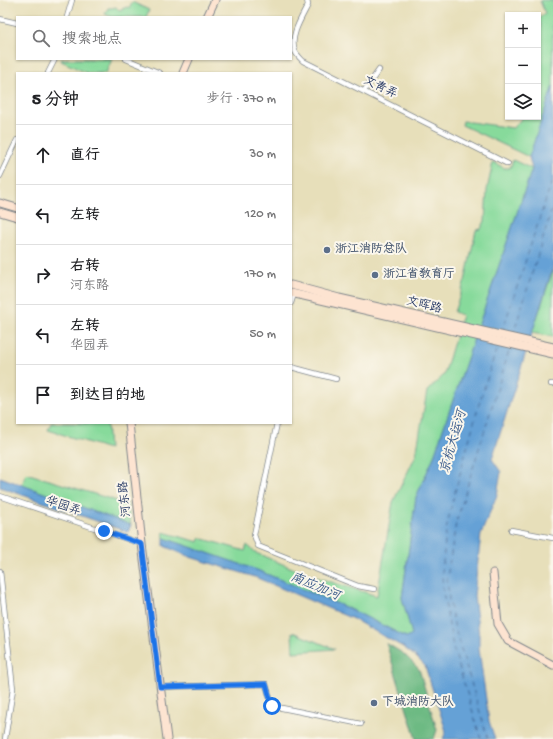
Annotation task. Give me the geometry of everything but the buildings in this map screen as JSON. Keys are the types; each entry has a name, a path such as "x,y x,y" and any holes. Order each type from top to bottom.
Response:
{"main road":[{"path":"208,16 215,0"},
{"path":"183,72 189,60"},
{"path":"0,203 16,208"},
{"path":"0,212 16,217"},
{"name":"文晖路","path":"292,285 553,354"},
{"name":"文晖路","path":"292,293 553,347"},
{"name":"河东路","path":"129,424 142,544 167,739"},
{"path":"493,573 498,624 508,641 553,664"}],"street":[{"path":"67,16 72,0"},
{"name":"文青弄","path":"307,0 308,5 296,29 294,51 303,61 508,164"},
{"path":"0,19 16,23"},
{"path":"48,72 54,60"},
{"path":"128,60 158,72"},
{"path":"364,91 379,70"},
{"path":"0,176 16,142"},
{"path":"292,367 336,379"},
{"path":"277,424 254,535 258,546 358,586 374,589"},
{"name":"华园弄","path":"0,496 142,544"},
{"path":"511,530 553,538"},
{"path":"0,572 13,689 5,739"},
{"path":"160,687 266,684 272,706 361,724"}],"green space":[{"path":"553,0 553,86 529,157 462,125 463,121 513,128 520,120 541,120 541,94 544,89 541,80 541,16 545,13 540,1"},
{"path":"132,2 149,10 146,16 110,16 105,14 108,8 116,7 119,10 127,7 129,8"},
{"path":"112,60 106,72 85,72 61,61"},
{"path":"513,160 532,169 433,459 416,497 402,598 412,634 409,637 406,637 350,609 257,570 164,538 163,532 199,542 200,538 245,551 247,545 256,553 309,575 377,596 393,502 416,455 427,391 444,375 462,315 454,312 465,281 476,230 481,229 485,221 487,190 493,162 504,168 510,168"},
{"path":"553,270 553,337 532,333"},
{"path":"51,424 107,424 109,449 48,430"},
{"path":"26,473 127,504 131,525 22,485"},
{"path":"292,632 335,649 293,652"},
{"path":"386,643 404,654 419,669 437,730 434,739 416,739"}],"water":[{"name":"京杭大运河","path":"553,86 553,267 492,459 501,472 497,495 481,534 474,596 479,635 479,649 489,721 495,739 443,739 446,731 425,666 403,647 353,619 255,577 190,557 164,546 164,538 257,570 350,609 406,637 409,637 412,634 402,598 416,497 433,459 532,169 529,157"},
{"path":"0,477 131,525 128,532 0,487"}],"ferry route":[{"path":"502,332 553,178"},
{"path":"513,335 553,206"},
{"path":"481,739 453,647 443,592 442,573 446,530 452,503 479,404 498,344"},
{"path":"488,739 455,629 449,600 447,578 456,523 510,348"}],"place":[{"name":"浙江消防总队","path":"327,250"},
{"name":"浙江省教育厅","path":"375,275"},
{"name":"下城消防大队","path":"374,703"}],"route":[{"path":"104,531 142,544 160,687 266,684 272,706"}],"water label":[{"name":"南应加河","path":"315,587"}]}
